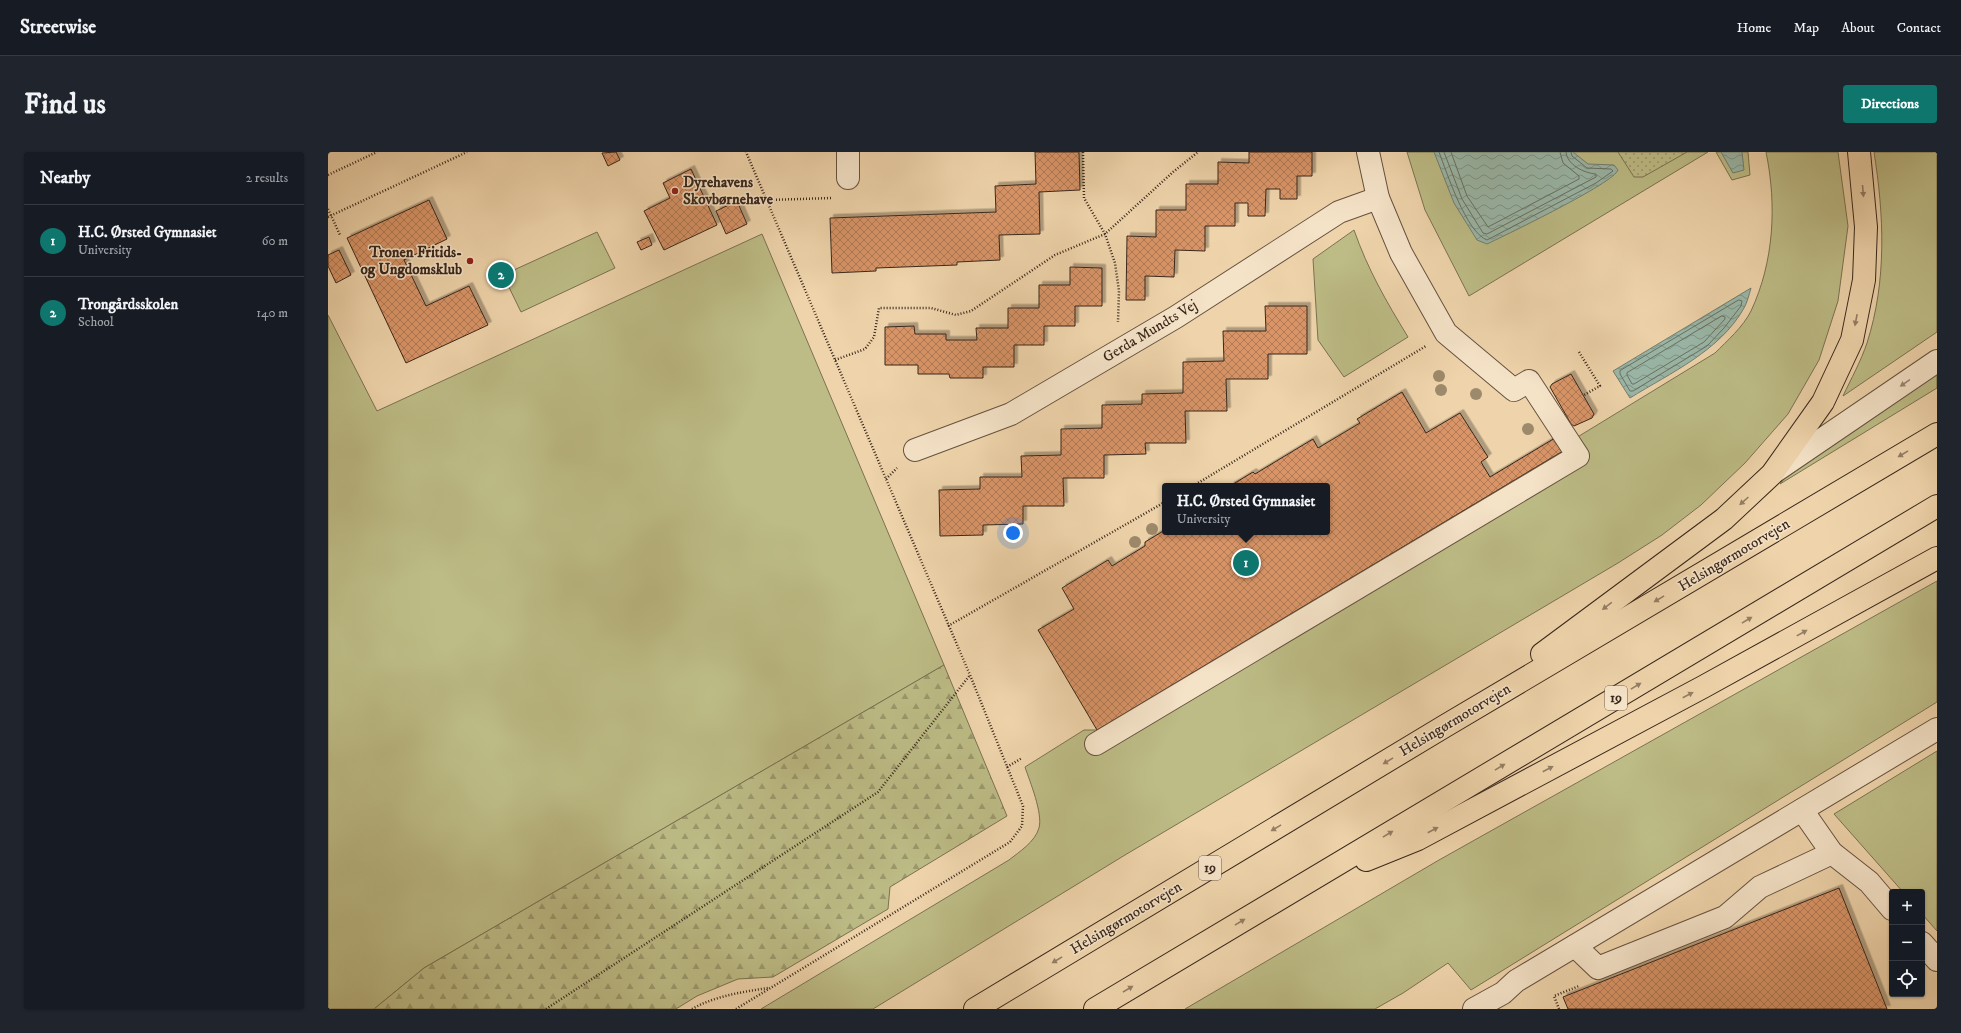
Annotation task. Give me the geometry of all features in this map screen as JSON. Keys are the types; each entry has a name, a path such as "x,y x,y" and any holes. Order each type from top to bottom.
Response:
{"highway":[{"path":"1445,726 1724,518 1772,474 1823,402 1852,340 1864,280 1866,227 1860,152"},
{"name":"Helsingørmotorvejen","path":"975,1009 1445,726 1937,434"},
{"name":"19","path":"1095,1009 1937,506"},
{"path":"1294,890 1418,839 1703,687 1937,558"}],"street":[{"path":"848,152 848,178"},
{"path":"1096,744 1578,456 1529,381 1514,390 1446,334 1401,253 1378,198 1368,152"},
{"name":"Gerda Mundts Vej","path":"915,450 1011,414 1176,317 1339,212 1378,198"},
{"path":"1772,474 1937,361"},
{"path":"1474,1009 1502,1001 1516,981 1937,729"},
{"path":"1802,810 1832,853 1869,882 1889,905"},
{"path":"1575,946 1598,968 1725,917 1760,887 1832,853"},
{"path":"1925,946 1937,960"}],"path":[{"path":"328,175 377,152"},
{"path":"329,216 467,152"},
{"path":"736,1009 1010,842 1022,826 1023,806 970,675 746,152"},
{"path":"1083,152 1084,198 1105,234 1115,263 1119,291 1118,352"},
{"path":"835,360 865,349 874,337 879,308 931,308 956,315 971,311 1055,255 1105,234 1173,172 1198,152"},
{"path":"767,200 833,198 848,178"},
{"path":"328,209 329,216 340,235"},
{"path":"1198,483 1446,334"},
{"path":"1579,352 1600,386 1584,395"},
{"path":"948,626 1162,504"},
{"path":"546,1009 878,792 970,675"},
{"path":"1007,767 1022,758"},
{"path":"1559,1009 1554,996 1587,983 1598,968"},
{"path":"692,1009 703,1003 735,993 771,988"}],"green space":[{"path":"1407,152 1708,152 1469,296 1425,210"},
{"path":"1618,152 1687,152 1643,177 1634,177"},
{"path":"1716,152 1748,152 1750,175 1732,180"},
{"path":"1766,152 1838,152 1848,226 1838,301 1819,360 1788,414 1745,463 1701,505 1662,535 1618,563 1125,855 873,1009 761,1009 1009,860 1026,846 1037,833 1040,822 1038,806 1025,767 1084,730 1098,730 1715,353 1748,317 1759,292 1765,273 1769,253 1772,213 1772,192"},
{"path":"1874,152 1937,152 1937,332 1843,396 1867,343 1878,296 1882,248 1880,200"},
{"path":"1354,230 1365,259 1378,285 1408,337 1344,377 1318,340 1313,259"},
{"path":"597,232 615,268 521,312 503,275"},
{"path":"762,234 944,665 424,968 374,1009 328,1009 328,315 377,411"},
{"path":"1937,374 1937,388 1780,484 1784,479"},
{"path":"1937,581 1937,702 1471,990 1448,963 1403,993 1375,1009 1185,1009 1439,860"},
{"path":"944,665 1007,816 890,887 888,909 773,977 738,979 697,996 676,1009 374,1009 424,968"},
{"path":"1937,751 1937,931 1925,917 1925,889 1900,889 1834,814"}],"water":[{"path":"1434,152 1573,152 1588,164 1614,165 1618,170 1612,177 1580,197 1487,244 1477,240 1454,203"},
{"path":"1721,152 1742,152 1744,170 1733,173"},
{"path":"1751,288 1744,308 1722,337 1693,360 1630,398 1613,371"}],"building":[{"path":"616,152 620,160 608,166 602,153"},
{"path":"1035,152 1079,152 1080,190 1039,192 1040,234 999,235 1000,260 957,262 957,265 876,268 876,271 832,273 830,218 996,212 995,186 1036,184"},
{"path":"1249,152 1312,152 1312,176 1297,176 1297,199 1280,199 1280,189 1266,189 1265,216 1248,216 1248,203 1235,203 1235,226 1205,226 1205,251 1175,250 1174,277 1145,276 1145,300 1126,300 1127,236 1156,237 1156,210 1186,210 1186,184 1218,184 1218,162 1249,163"},
{"path":"691,169 717,225 664,250 644,211 670,198 663,183"},
{"path":"429,200 447,239 404,260 426,306 469,286 488,325 406,363 347,238"},
{"path":"737,201 747,224 726,234 716,211"},
{"path":"649,237 652,245 641,250 637,242"},
{"path":"339,250 351,275 336,283 328,266 328,255"},
{"path":"1070,267 1102,268 1102,306 1075,306 1075,326 1044,326 1044,345 1014,345 1014,367 983,367 983,378 950,378 949,374 918,374 918,365 885,365 885,327 914,326 915,334 946,334 946,340 977,340 976,328 1008,328 1008,308 1039,308 1039,285 1070,285"},
{"path":"1265,306 1307,306 1307,354 1268,354 1268,379 1226,379 1227,411 1185,411 1186,443 1145,443 1146,454 1104,455 1104,478 1063,478 1064,506 1023,506 1023,524 983,525 983,535 940,536 939,490 980,489 980,477 1022,477 1021,456 1061,455 1061,429 1102,428 1102,405 1142,404 1142,394 1183,393 1183,362 1224,361 1223,331 1266,331"},
{"path":"1571,374 1594,414 1592,418 1574,426 1571,424 1550,387 1552,384"},
{"path":"1402,392 1426,433 1460,413 1488,457 1481,462 1490,477 1555,438 1563,451 1097,730 1038,630 1074,609 1062,588 1108,560 1112,566 1145,546 1145,542 1162,532 1162,535 1330,535 1330,483 1235,483 1253,472 1255,474 1313,439 1318,448 1360,423 1357,419"},
{"path":"1839,888 1887,1009 1568,1009 1563,997"}],"place":[{"name":"Dyrehavens Skovbørnehave","path":"675,191"},
{"name":"Tronen Fritids- og Ungdomsklub","path":"470,261"},
{"name":"Trongårdsskolen","path":"501,275"},
{"name":"H.C. Ørsted Gymnasiet","path":"1246,563"}]}
